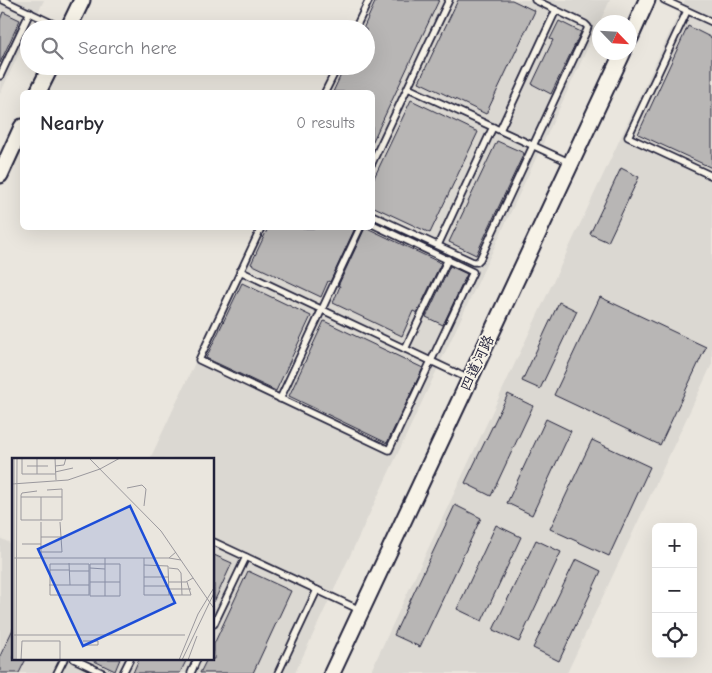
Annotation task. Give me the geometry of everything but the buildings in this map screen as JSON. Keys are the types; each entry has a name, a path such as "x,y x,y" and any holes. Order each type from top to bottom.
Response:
{"street":[{"path":"72,20 82,0"},
{"path":"637,22 647,0"},
{"name":"四道河路","path":"332,673 619,60"},
{"path":"39,90 46,75"},
{"path":"0,175 20,131"}],"lane":[{"path":"0,6 3,0 46,20"},
{"path":"359,20 369,0"},
{"path":"375,157 449,0"},
{"path":"375,216 473,262 477,262 588,27 535,0"},
{"path":"664,0 712,22"},
{"path":"500,130 556,10"},
{"path":"687,11 628,137 712,176"},
{"path":"26,20 30,12"},
{"path":"0,76 20,33"},
{"path":"326,90 334,75"},
{"path":"408,88 571,163"},
{"path":"438,245 493,127"},
{"path":"260,230 199,360 389,450 473,272 375,225"},
{"path":"280,398 359,230"},
{"path":"405,349 448,259"},
{"path":"240,271 470,379"},
{"path":"215,542 362,610"},
{"path":"215,622 246,556"},
{"path":"278,673 317,590"},
{"path":"57,673 64,660"},
{"path":"76,660 102,673"},
{"path":"123,673 130,660"},
{"path":"191,673 197,660"}],"shaded area":[{"path":"0,0 44,0 34,20 20,20 20,51 0,94"},
{"path":"365,0 610,0 603,15 592,15 592,38 295,673 0,673 0,538 12,544 12,660 215,660 215,458 150,458 257,230 375,230 375,90 323,90 330,75 375,75 375,20 356,20"},
{"path":"685,0 712,0 712,364 567,673 370,673"}]}
